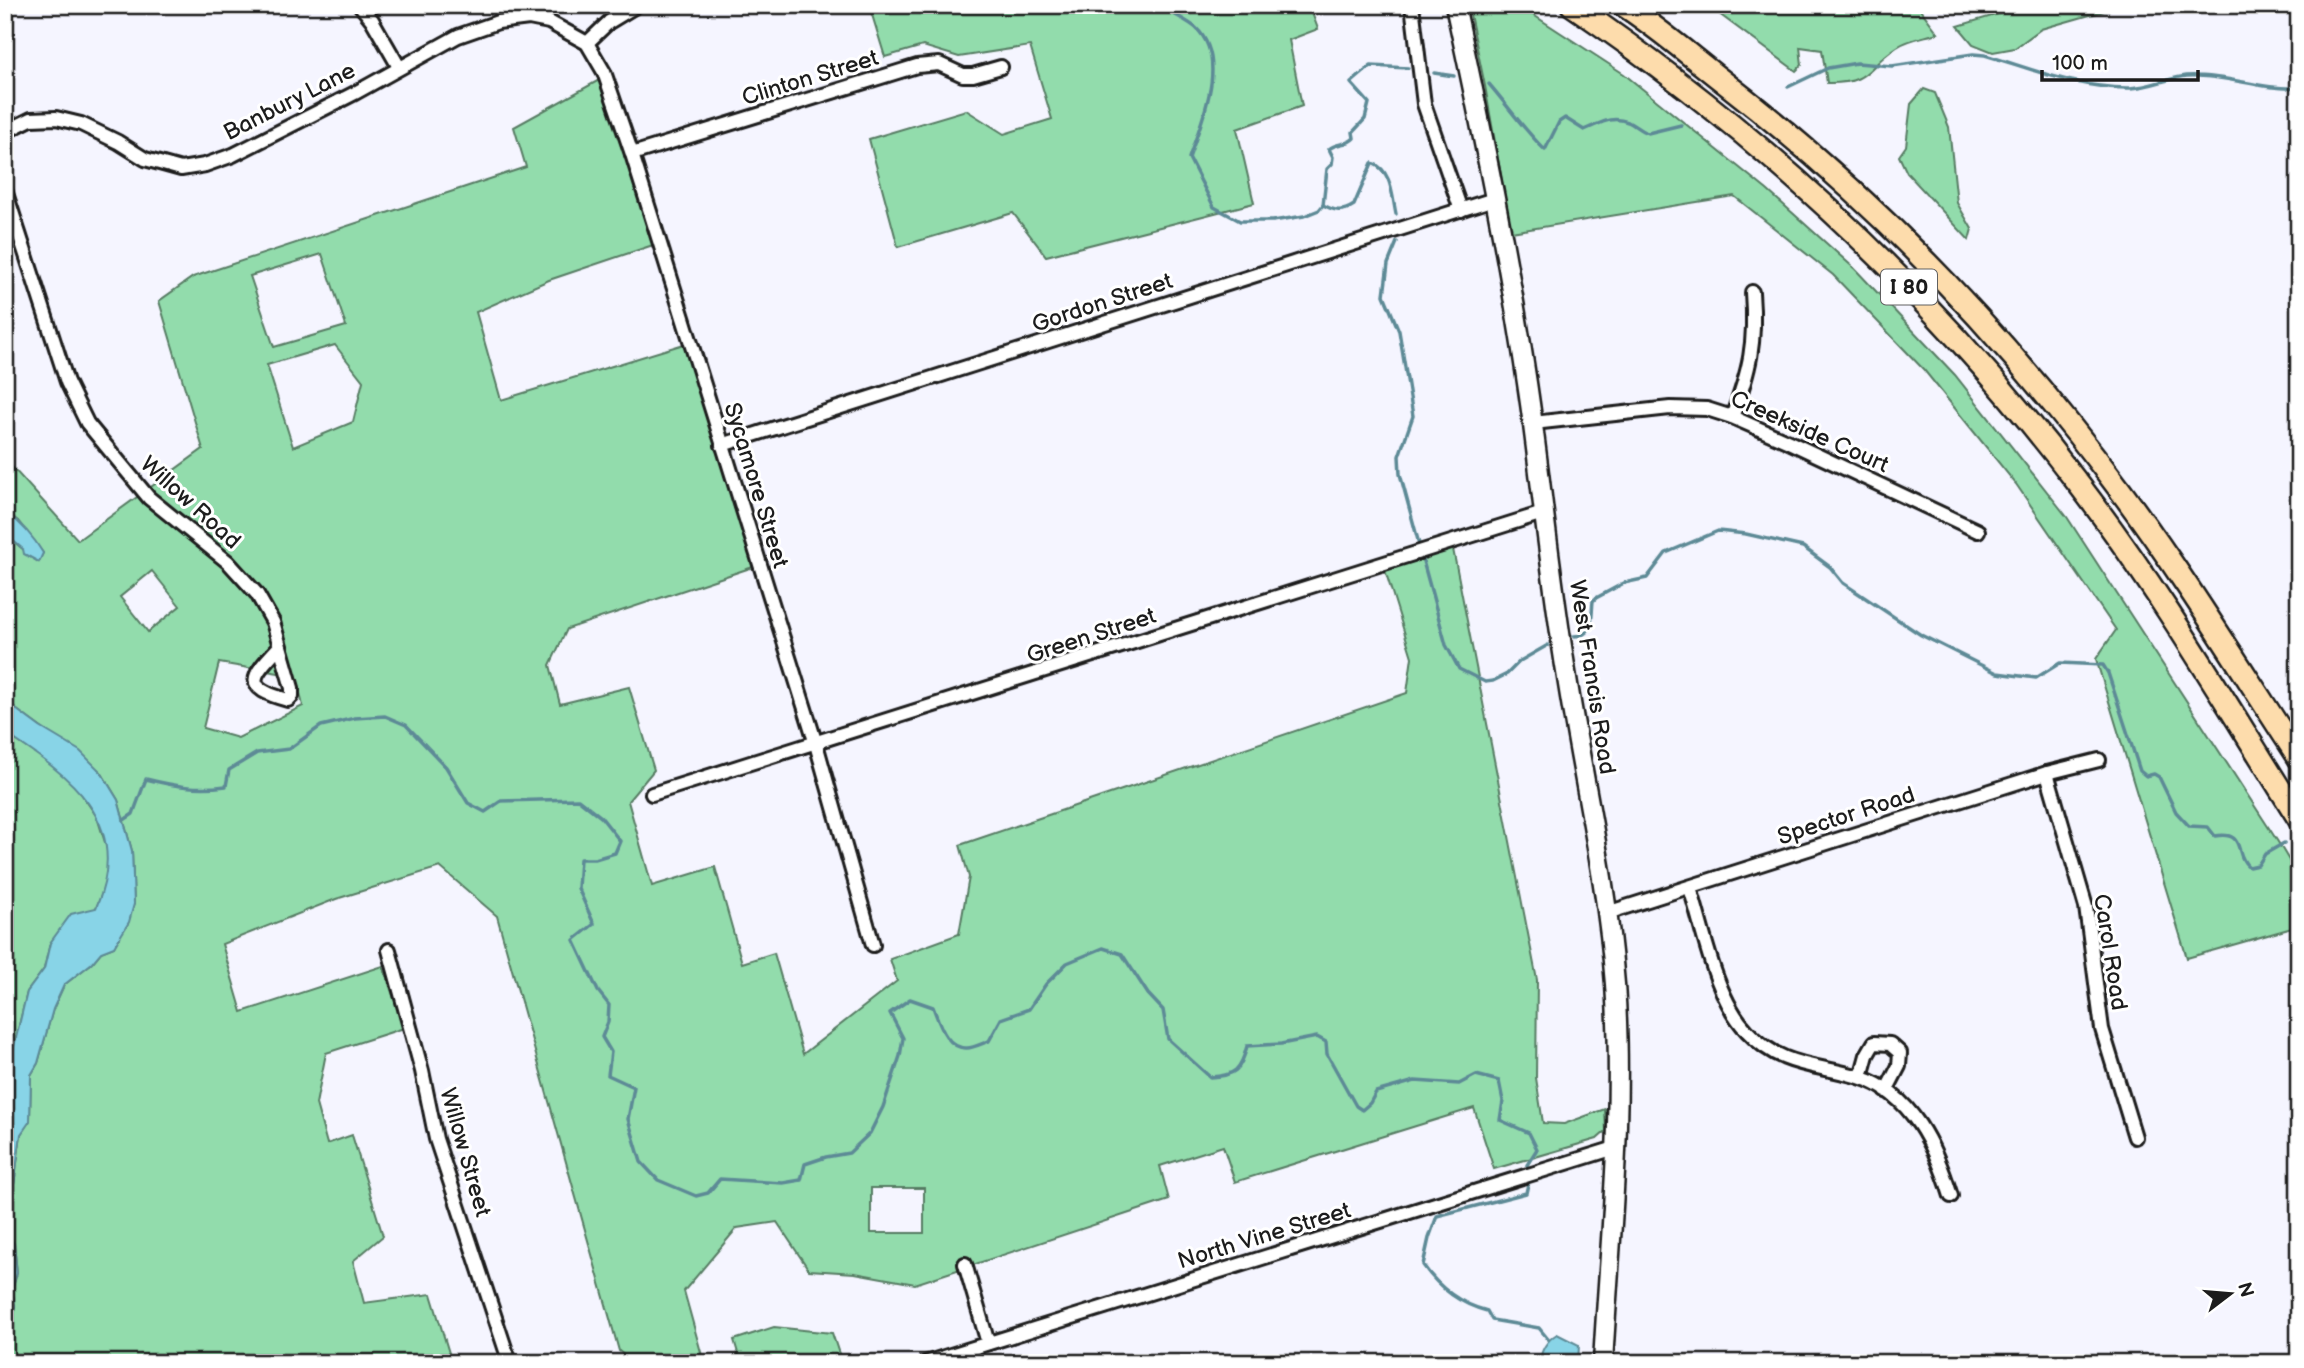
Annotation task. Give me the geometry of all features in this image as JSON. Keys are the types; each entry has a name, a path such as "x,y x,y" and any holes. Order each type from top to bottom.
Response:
{"highway":[{"name":"I 80","path":"1572,5 1614,34 1760,147 1870,247 1952,332 2034,428 2116,535 2299,819"},
{"name":"I 80","path":"1623,5 1770,118 1826,165 1908,244 2002,345 2053,403 2121,492 2299,758"}],"street":[{"path":"360,5 372,20 399,68"},
{"path":"587,43 609,22 637,5"},
{"path":"1412,5 1424,104 1461,210"},
{"name":"West Francis Road","path":"1455,5 1494,199 1532,424 1567,681 1607,913 1615,985 1615,1148 1603,1363"},
{"name":"Banbury Lane","path":"5,132 31,119 56,118 81,124 145,159 181,169 233,155 458,36 498,22 529,18 549,22 587,43"},
{"name":"Sycamore Street","path":"587,43 604,72 632,154 816,744 873,945"},
{"name":"Clinton Street","path":"632,154 918,66 939,64 963,75 973,75 1001,66"},
{"name":"Willow Road","path":"5,190 66,382 88,423 149,498 228,562 257,594 273,622 280,646"},
{"name":"Gordon Street","path":"723,445 1494,199"},
{"path":"1732,418 1745,386 1753,350 1755,326 1752,292"},
{"name":"Creekside Court","path":"1532,424 1674,407 1707,410 1732,418 1978,531"},
{"name":"Green Street","path":"652,794 1543,513"},
{"name":"Spector Road","path":"1607,913 2047,773 2099,760"},
{"name":"Carol Road","path":"2047,773 2086,907 2102,1028 2135,1137"},
{"path":"1690,888 1724,1000 1747,1031 1773,1052 1809,1067 1861,1077 1886,1090 1905,1106 1923,1129 1935,1152 1951,1196"},
{"name":"Willow Street","path":"388,950 422,1071 436,1139 510,1363"},
{"path":"1861,1077 1867,1055 1874,1043 1890,1044 1900,1053 1899,1066 1886,1090"},
{"name":"North Vine Street","path":"925,1363 1615,1148"},
{"path":"965,1264 988,1343"}],"green space":[{"path":"869,5 1309,5 1318,29 1289,40 1302,106 1237,129 1254,203 1046,256 1013,213 898,247 869,139 966,110 1004,134 1052,119 1030,46 959,57 923,46 885,57"},
{"path":"1468,5 1518,5 1624,74 1767,190 1855,269 1955,375 2067,517 2278,842 2299,877 2299,926 2187,958 2096,659 2116,630 2016,484 1924,370 1833,275 1734,196 1511,232"},
{"path":"1707,5 1917,5 1938,33 1901,44 1867,73 1852,81 1827,83 1822,50 1800,47 1802,65 1796,71"},
{"path":"2029,5 2125,5 2041,29 2015,48 1993,52 1973,44 1958,26"},
{"path":"601,79 653,245 549,280 476,312 501,400 684,344 753,567 567,629 550,665 560,704 629,687 654,770 628,801 652,886 715,867 742,963 774,953 803,1054 897,981 890,959 959,934 969,877 960,845 1407,693 1412,657 1385,570 1453,549 1537,980 1536,1078 1543,1123 1564,1124 1605,1109 1606,1131 1597,1139 1494,1169 1474,1108 1235,1182 1223,1146 1160,1166 1169,1200 915,1284 855,1273 809,1270 777,1222 737,1228 684,1291 704,1363 633,1363 619,1351 497,916 440,867 336,899 222,944 242,1012 383,966 404,1028 326,1053 316,1104 327,1144 352,1135 383,1236 353,1261 364,1303 431,1294 452,1363 5,1363 5,1338 15,1306 12,1290 17,1273 14,1244 7,1233 5,1218 13,1192 21,1134 30,1120 31,1075 38,1063 53,1009 64,985 92,963 101,952 114,947 134,904 132,851 118,800 101,772 5,701 5,534 38,562 43,553 18,521 5,511 5,459 78,540 203,449 159,301 193,277 526,167 514,127","holes":["322,254 346,326 274,347 250,276","335,345 363,381 353,422 293,447 267,365","152,571 180,606 148,632 120,597","219,663 296,676 303,706 238,738 203,728","871,1188 924,1188 924,1233 871,1233"]},
{"path":"1924,89 1935,93 1949,127 1957,203 1972,229 1969,240 1907,173 1899,156 1906,146 1911,104"},
{"path":"5,733 50,763 78,789 97,817 108,852 106,885 96,908 50,943 44,969 27,992 5,1084"},
{"path":"774,1327 832,1333 842,1363 741,1363 734,1340"}],"water":[{"path":"5,511 26,530 43,553 39,562 24,554 23,549 5,534"},
{"path":"5,701 40,727 80,751 101,772 118,800 132,851 134,904 129,922 114,947 101,952 92,963 64,985 53,1009 38,1063 31,1075 30,1121 21,1134 13,1192 5,1218 5,1084 27,992 44,969 50,943 71,914 96,908 105,877 107,850 101,826 89,804 72,784 52,766 5,733"},
{"path":"5,1218 14,1244 17,1273 12,1290 15,1306 5,1338"},
{"path":"1557,1334 1579,1345 1578,1363 1540,1363 1545,1346"}],"waterway":[{"path":"1167,5 1168,10 1196,28 1206,41 1211,57 1210,92 1189,158 1214,207 1240,221 1273,221 1304,216 1319,210 1323,205 1327,169 1332,164 1333,157 1329,149 1354,138 1353,132 1365,119 1369,103 1351,83 1371,66 1408,68"},
{"path":"1788,87 1828,68 1857,63 1892,66 1973,54 1985,55 2074,82 2111,87 2139,87 2189,76 2299,88"},
{"path":"1434,73 1454,76"},
{"path":"1489,84 1545,150 1559,122 1565,118 1584,130 1616,119 1648,133 1681,125"},
{"path":"1323,205 1338,210 1354,205 1372,163 1379,166 1387,177 1396,214"},
{"path":"1397,242 1388,264 1384,295 1399,331 1413,416 1399,456 1400,474 1419,544"},
{"path":"1574,636 1586,633 1589,629 1593,601 1596,598 1624,583 1647,578 1666,553 1718,531 1746,534 1803,547 1830,567 1843,583 1921,635 1997,673 2036,678 2060,663 2103,665 2140,771 2146,776 2154,774 2159,777 2176,812 2189,826 2208,827 2215,836 2232,837 2249,867 2258,865 2265,854 2284,843"},
{"path":"1423,561 1446,645 1459,669 1485,682 1493,681 1548,645"},
{"path":"124,820 133,814 146,779 186,787 226,786 229,770 257,753 289,749 321,726 355,718 385,716 406,725 446,767 468,803 485,812 501,801 578,799 601,817 620,841 615,853 595,859 580,859 578,888 594,924 574,940 598,991 609,1005 608,1022 602,1037 611,1052 608,1075 634,1087 628,1119 641,1162 658,1180 696,1196 708,1193 720,1179 783,1183 801,1180 805,1164 849,1153 870,1133 883,1107 900,1056 903,1038 890,1013 910,999 933,1007 944,1034 954,1044 972,1047 989,1041 1001,1019 1029,1009 1046,984 1067,963 1103,948 1122,954 1148,994 1163,1010 1168,1039 1210,1077 1236,1070 1247,1046 1281,1044 1317,1037 1326,1042 1327,1054 1356,1106 1362,1110 1376,1092 1415,1081 1459,1084 1476,1075 1499,1081 1503,1101 1500,1120 1529,1133 1537,1149 1527,1165"},
{"path":"1528,1184 1526,1193 1437,1216 1423,1265 1451,1294 1487,1311 1492,1320 1539,1328 1548,1339"}]}
